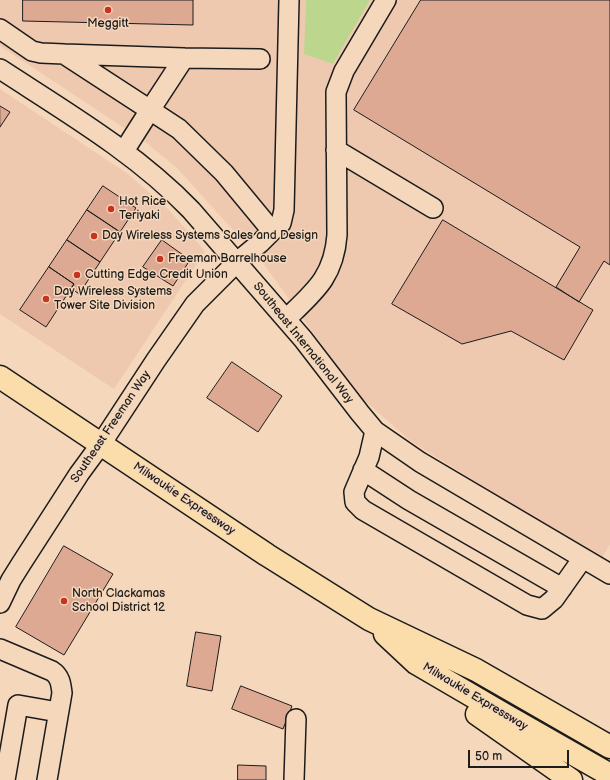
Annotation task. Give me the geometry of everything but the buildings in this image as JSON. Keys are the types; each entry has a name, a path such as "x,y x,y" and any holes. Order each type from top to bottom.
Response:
{"highway":[{"name":"Milwaukie Expressway","path":"0,377 369,619 476,670 610,747"},
{"name":"Milwaukie Expressway","path":"369,619 416,662 504,715 610,775"},
{"path":"416,662 480,716 571,780"}],"street":[{"name":"Southeast Freeman Way","path":"0,603 11,580 79,474 101,444 195,304 237,262 281,223 284,210 290,0"},
{"path":"286,319 322,283 332,261 336,248 336,92 339,82 386,0"},
{"path":"0,29 32,51 41,53 260,59"},
{"path":"64,54 179,129 219,168 272,231"},
{"path":"124,151 184,58"},
{"name":"Southeast International Way","path":"0,69 124,151 157,176 183,201 237,262 303,339 360,413 376,430 413,458 610,574"},
{"path":"336,150 433,208"},
{"path":"376,430 369,457 354,492 355,502 363,510 527,605 542,609 554,598 583,558"},
{"path":"363,470 409,500 562,588"},
{"path":"0,649 57,674 60,682 62,693 47,780"},
{"path":"5,780 18,705 58,712"},
{"path":"294,780 296,719"}],"shaded area":[{"path":"0,0 306,0 305,54 333,64 370,0 610,0 610,544 601,560 412,442 358,395 263,263 176,167 144,141 0,46"},
{"path":"0,89 128,174 168,209 205,251 114,389 0,314"}],"green space":[{"path":"306,0 370,0 333,64 304,54"}],"place":[{"name":"Meggitt","path":"108,10"},
{"name":"Hot Rice Teriyaki","path":"111,209"},
{"name":"Day Wireless Systems Sales and Design","path":"94,236"},
{"name":"Freeman Barrelhouse","path":"160,259"},
{"name":"Cutting Edge Credit Union","path":"77,275"},
{"name":"Day Wireless Systems Tower Site Division","path":"46,299"},
{"name":"North Clackamas School District 12","path":"64,601"}]}
